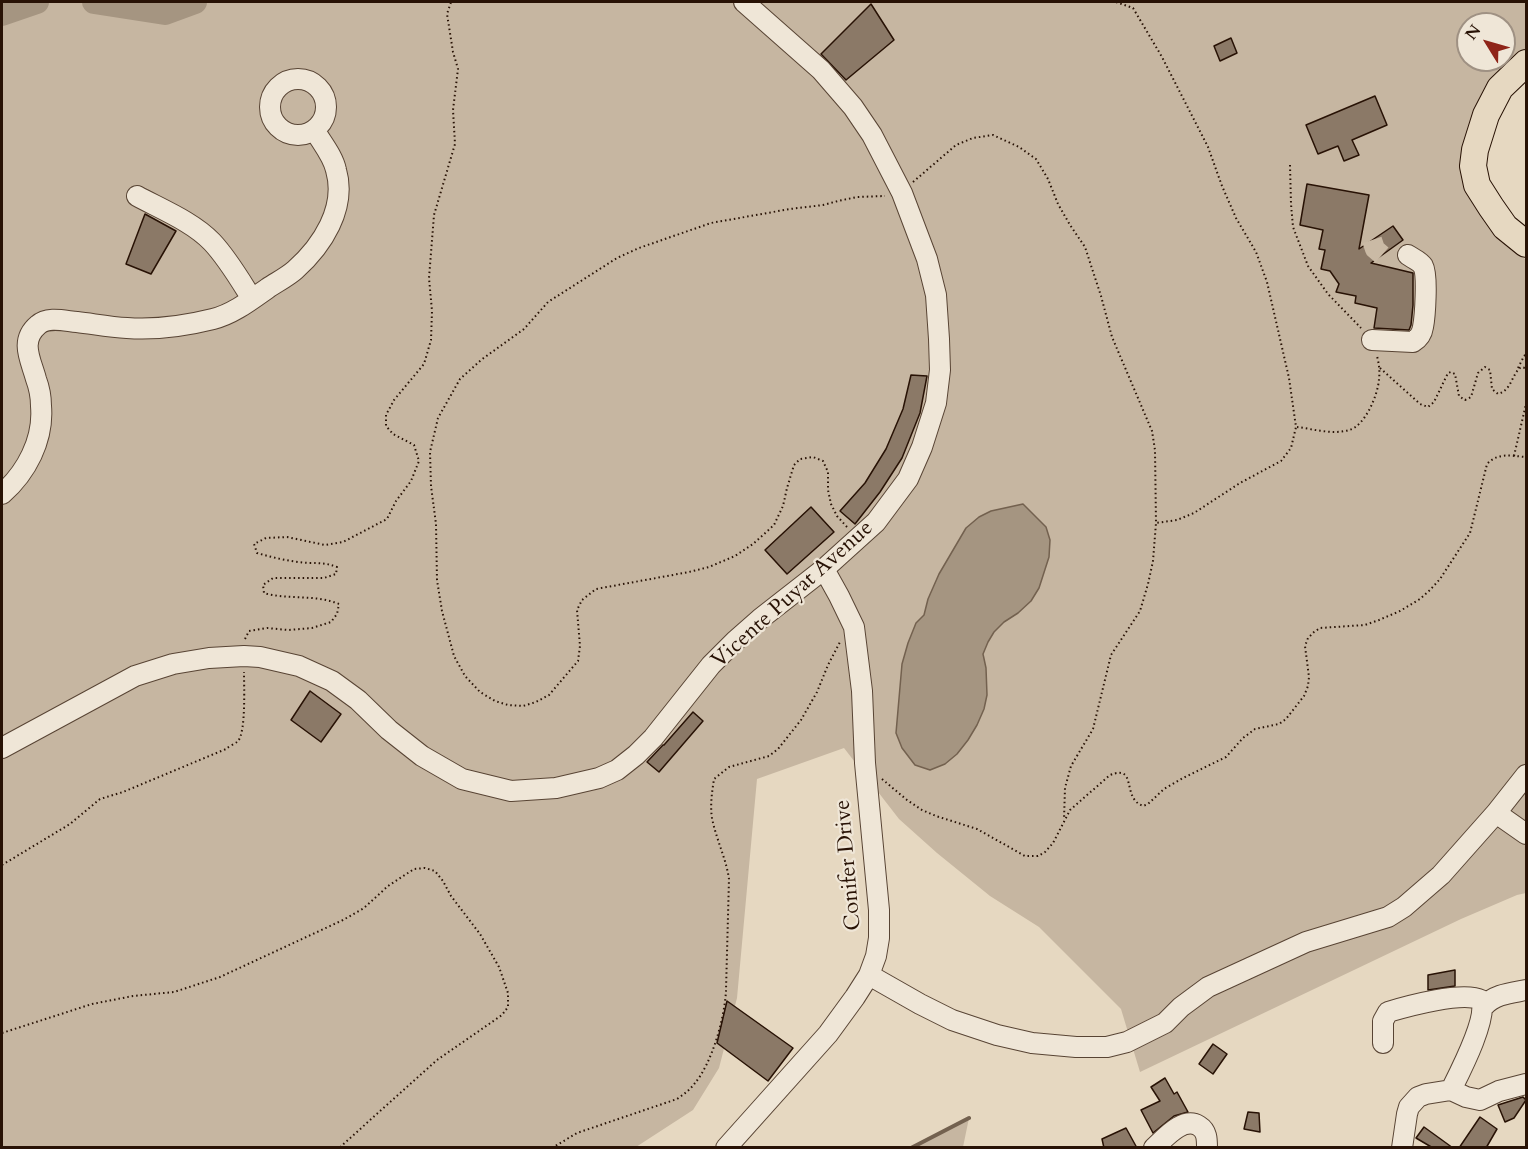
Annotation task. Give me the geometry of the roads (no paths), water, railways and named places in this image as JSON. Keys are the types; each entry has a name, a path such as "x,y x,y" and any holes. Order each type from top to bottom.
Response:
{"main road":[{"path":"1527,63 1500,88 1486,116 1475,150 1473,166 1477,185 1491,207 1505,227 1527,244"}],"street":[{"name":"Vicente Puyat Avenue","path":"2,748 135,676 172,664 209,658 244,656 261,657 299,666 332,681 358,700 389,730 422,756 462,779 511,791 556,788 599,778 617,770 653,738 711,665 735,641 824,569 876,522 908,479 922,447 936,403 940,370 939,339 936,295 927,259 902,193 872,135 853,107 821,70 744,2"},
{"path":"2,494 14,483 34,452 39,431 42,407 37,380 28,356 27,345 30,333 40,323 54,320 129,328 171,327 214,319 233,311 294,271 330,229 339,192 336,170 315,130"},
{"path":"137,196 174,215 210,240 223,254 252,299"},
{"path":"1372,340 1413,342 1421,334 1425,306 1424,267 1408,255"},
{"name":"Conifer Drive","path":"726,1148 828,1034 869,975 879,939 879,910 865,763 862,691 854,627 824,569"},
{"path":"869,975 952,1020 997,1035 1032,1043 1107,1047 1128,1042 1165,1023 1181,1006 1208,987 1306,942 1388,917 1404,907 1441,875 1527,775"},
{"path":"1496,813 1527,834"},
{"path":"1451,1090 1475,1037 1484,1006 1498,996 1527,990"},
{"path":"1383,1043 1383,1021 1388,1012 1454,997 1474,997 1481,1000 1484,1006"},
{"path":"1402,1148 1407,1114 1418,1097 1451,1090 1473,1100 1480,1100 1499,1091 1527,1084"},
{"path":"1154,1148 1182,1125 1190,1123 1197,1124 1203,1129 1207,1136 1207,1148"}],"waterway":[{"path":"2,14 37,2"},
{"path":"94,2 165,13 195,2"},
{"path":"911,1148 969,1118"}],"tunnel":[{"path":"1372,240 1375,249 1382,255"}]}
